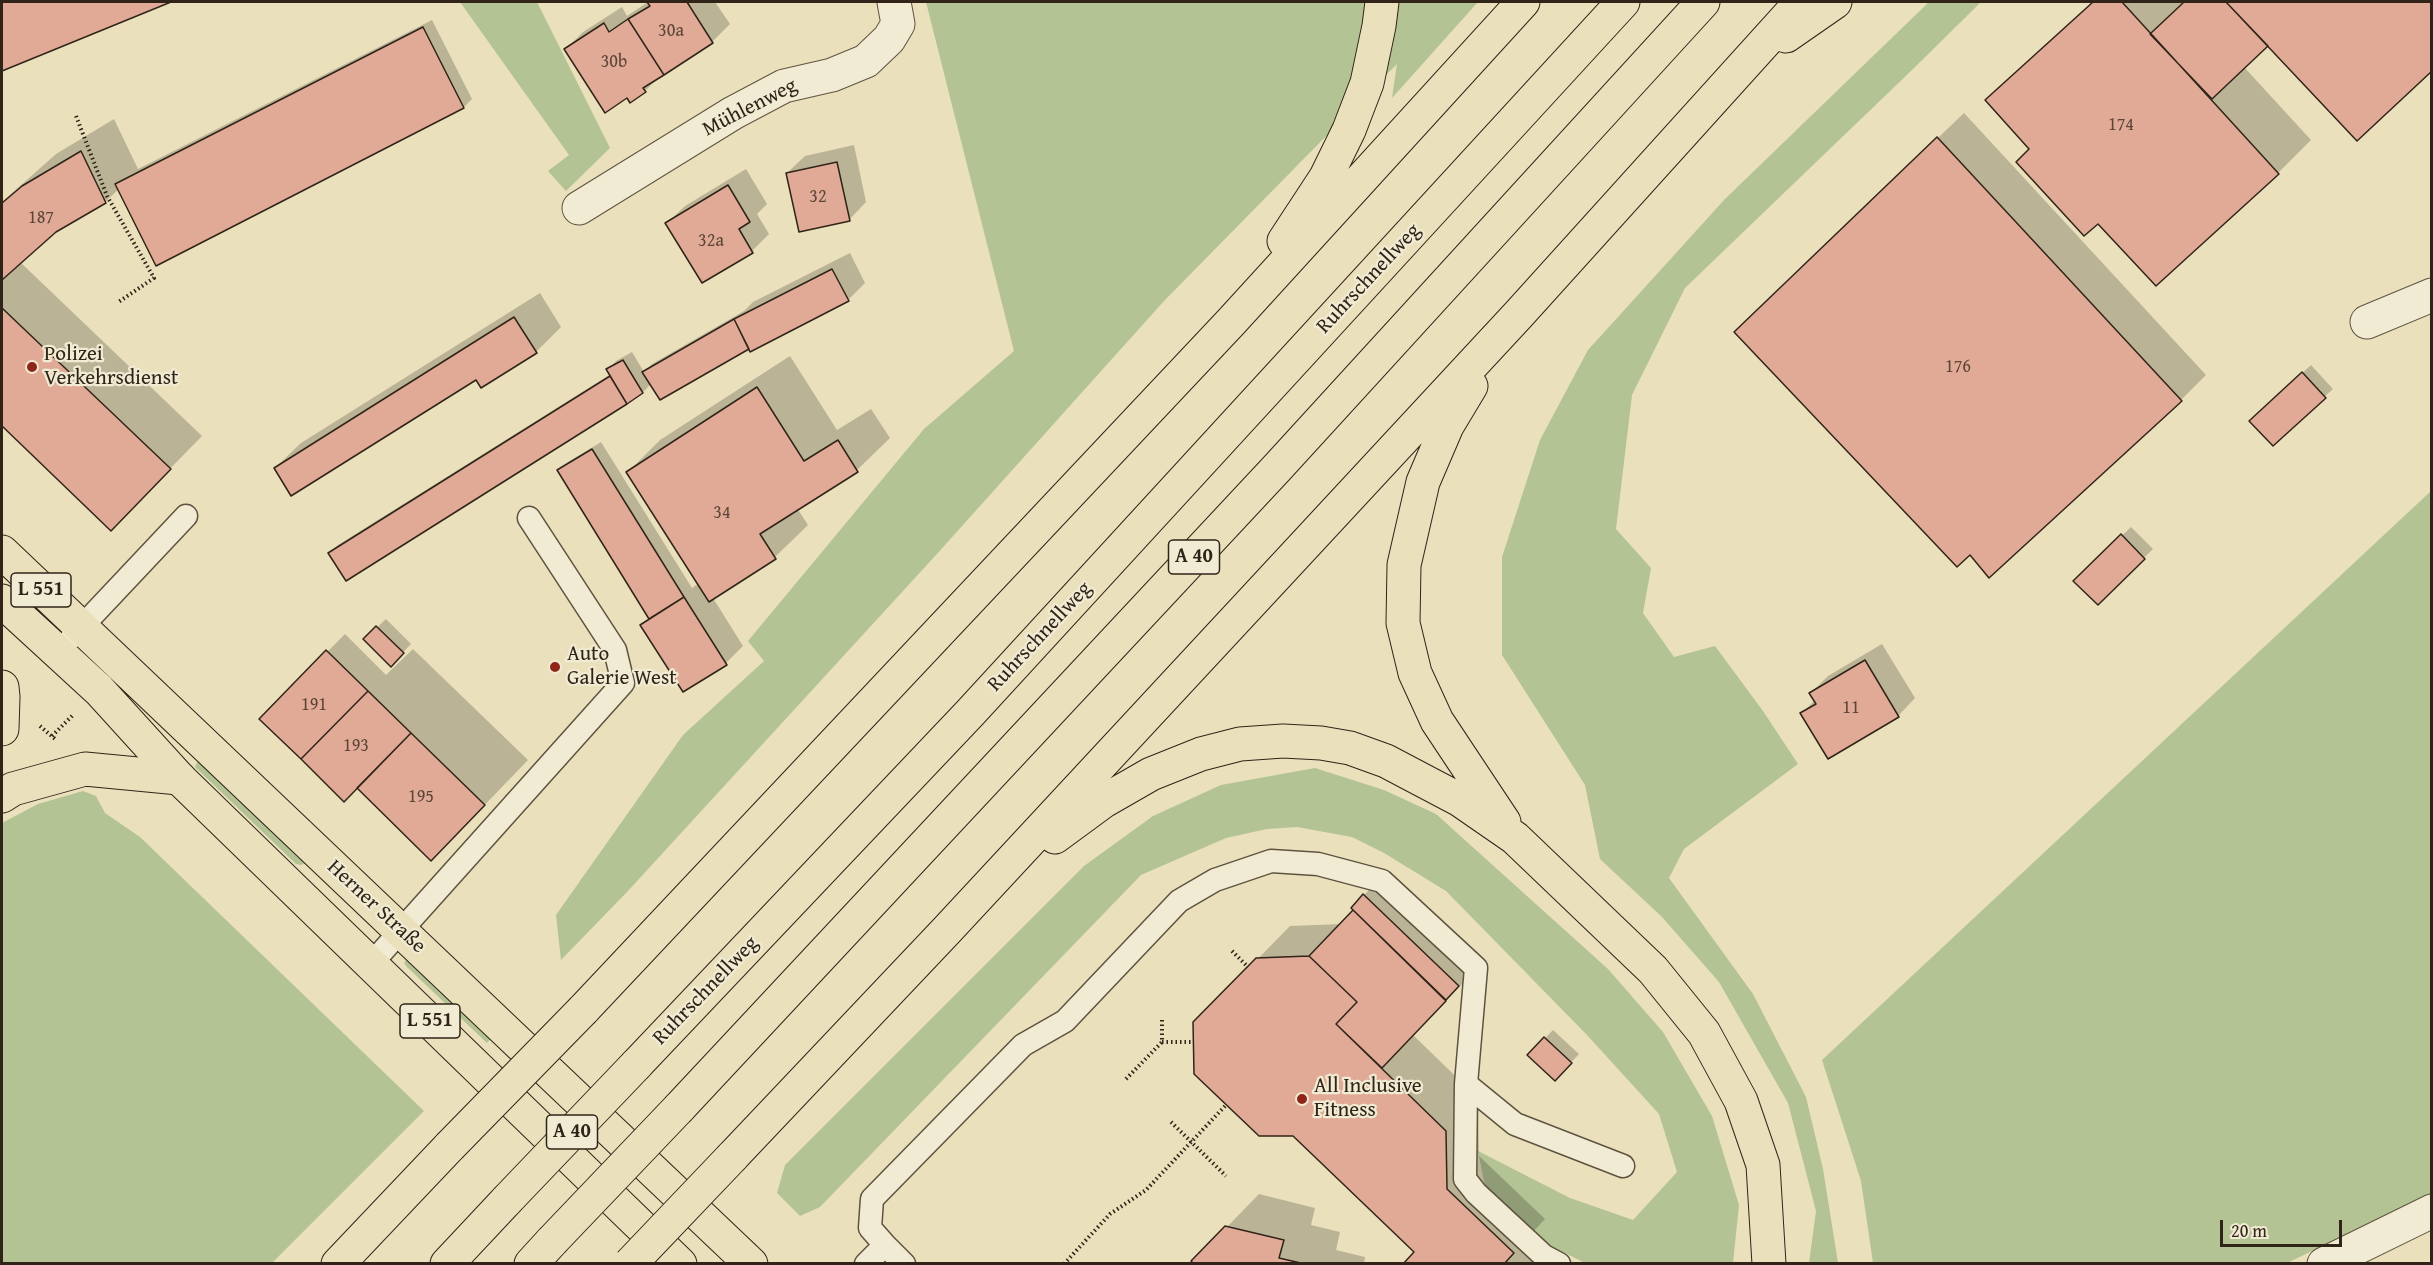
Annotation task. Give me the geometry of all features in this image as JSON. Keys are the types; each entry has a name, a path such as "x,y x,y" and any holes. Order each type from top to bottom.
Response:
{"main road":[{"path":"1231,322 1326,177 1349,130 1367,83 1382,2"},
{"path":"338,1263 583,1010 1231,322 1523,2"},
{"name":"Ruhrschnellweg","path":"447,1263 978,704 1623,2"},
{"name":"A 40","path":"542,1252 680,1108 1277,468 1703,2"},
{"path":"630,1263 947,930 1519,314 1801,2"},
{"path":"1722,89 1760,56 1835,2"},
{"path":"1515,838 1437,721 1415,674 1403,623 1404,565 1423,482 1447,426 1485,361 1519,314"},
{"name":"Herner Straße","path":"2,552 751,1263"},
{"name":"Herner Straße","path":"2,601 99,690 179,778 680,1263"},
{"path":"947,930 1026,859 1104,801 1151,774 1201,754 1240,744 1283,741 1321,743 1350,748 1386,761 1460,800 1515,838 1653,970 1704,1033 1741,1101 1763,1165 1769,1263"},
{"path":"2,796 14,789 85,769 179,778"}],"street":[{"name":"Mühlenweg","path":"579,208 733,113 784,86 832,75 866,61 889,39 898,24 894,2"},
{"path":"2367,322 2432,295"},
{"path":"2324,1263 2432,1211"}],"lane":[{"path":"56,650 81,628 186,516"},
{"path":"371,964 623,683 615,650 529,518"},
{"path":"904,1263 870,1228 872,1199 1023,1045 1065,1021 1179,901 1215,880 1271,861 1318,864 1382,881 1476,968 1466,1084 1466,1179 1476,1193 1544,1256 1559,1263"},
{"path":"1466,1084 1515,1124 1623,1166"},
{"path":"866,1263 885,1245"}],"path":[{"path":"76,116 107,196 154,278 117,303"},
{"path":"2,704 52,736 85,769"},
{"path":"1232,951 1248,966"},
{"path":"1126,1079 1162,1041 1162,1017"},
{"path":"1162,1041 1194,1042"},
{"path":"1064,1263 1110,1214 1146,1190 1226,1105"},
{"path":"1171,1122 1226,1176"}],"green space":[{"path":"460,2 537,2 610,148 566,191 548,171 569,155"},
{"path":"926,2 1478,2 1392,98 1397,64 1164,301 936,555 627,892 561,960 556,915 683,735 764,661 748,641 924,429 1014,351"},
{"path":"1929,2 1981,2 1685,288 1632,395 1616,529 1651,568 1643,613 1674,657 1715,646 1763,711 1798,764 1684,849 1669,878 1753,994 1806,1097 1823,1169 1838,1263 1809,1263 1816,1211 1788,1103 1719,982 1662,917 1600,859 1585,785 1502,655 1502,557 1540,440 1588,350 1725,199"},
{"path":"2431,491 2431,1194 2287,1263 1873,1263 1861,1181 1822,1060"},
{"path":"198,760 307,859 305,863 296,864 195,767"},
{"path":"1315,768 1384,790 1436,814 1608,969 1663,1032 1712,1116 1739,1205 1733,1263 1585,1263 1553,1247 1485,1186 1478,1151 1570,1198 1633,1220 1677,1172 1659,1114 1587,1035 1446,891 1384,853 1352,837 1297,827 1267,829 1226,838 1141,875 820,1207 800,1216 777,1193 785,1165 1084,866 1153,816 1221,785"},
{"path":"83,791 96,796 105,813 140,837 424,1111 272,1263 2,1263 2,823 38,804"},
{"path":"407,958 496,1033 487,1043 407,967 404,963"}],"building":[{"path":"2,2 171,2 2,71"},
{"path":"647,2 687,2 713,43 664,75 628,19 650,6"},
{"path":"2093,2 2122,2 2279,174 2156,286 2098,224 2084,236 2016,162 2029,149 1985,100"},
{"path":"2184,2 2226,2 2268,46 2212,99 2150,34"},
{"path":"2226,2 2432,2 2432,71 2357,141"},
{"path":"628,19 664,75 643,88 646,92 630,103 627,98 605,113 564,49 604,23 609,32"},
{"path":"423,27 464,108 156,266 115,184"},
{"path":"1937,137 2182,401 1989,578 1970,555 1957,567 1734,332"},
{"path":"81,151 106,203 56,232 2,280 2,203 22,186"},
{"path":"837,162 850,221 799,232 786,173"},
{"path":"728,185 750,222 739,229 753,253 702,283 665,223"},
{"path":"832,269 849,301 750,352 734,319"},
{"name":"Polizei Verkehrsdienst","path":"2,308 171,469 111,531 2,426"},
{"path":"514,317 537,353 481,388 476,380 291,496 274,468"},
{"path":"734,319 749,349 660,400 642,372"},
{"path":"623,360 643,393 627,404 606,369"},
{"path":"2302,372 2326,398 2273,446 2249,421"},
{"path":"610,376 627,404 346,581 328,553"},
{"path":"757,387 804,461 838,440 858,472 760,534 776,559 709,602 626,472"},
{"path":"592,449 684,597 649,619 557,470"},
{"path":"2121,534 2145,559 2098,605 2073,581"},
{"path":"684,597 727,665 683,692 640,625"},
{"path":"376,626 404,653 391,667 363,639"},
{"path":"326,650 368,691 301,759 259,719"},
{"path":"1865,660 1899,717 1828,759 1800,713 1816,704 1809,693"},
{"path":"368,691 411,733 344,802 301,759"},
{"path":"411,733 485,805 431,861 357,788"},
{"path":"1363,894 1459,986 1446,1000 1351,908"},
{"path":"1353,910 1446,1001 1382,1068 1336,1024 1357,1002 1309,956"},
{"path":"1309,956 1357,1002 1336,1024 1446,1131 1447,1189 1514,1253 1504,1264 1403,1264 1414,1252 1293,1136 1259,1136 1194,1074 1193,1022 1256,958"},
{"path":"1544,1037 1572,1063 1555,1081 1527,1055"},
{"path":"1225,1226 1284,1240 1279,1258 1305,1264 1194,1264 1191,1261"}],"place":[{"name":"Polizei Verkehrsdienst","path":"32,367"},
{"name":"Auto Galerie West","path":"555,667"},
{"name":"All Inclusive Fitness","path":"1302,1099"}]}
